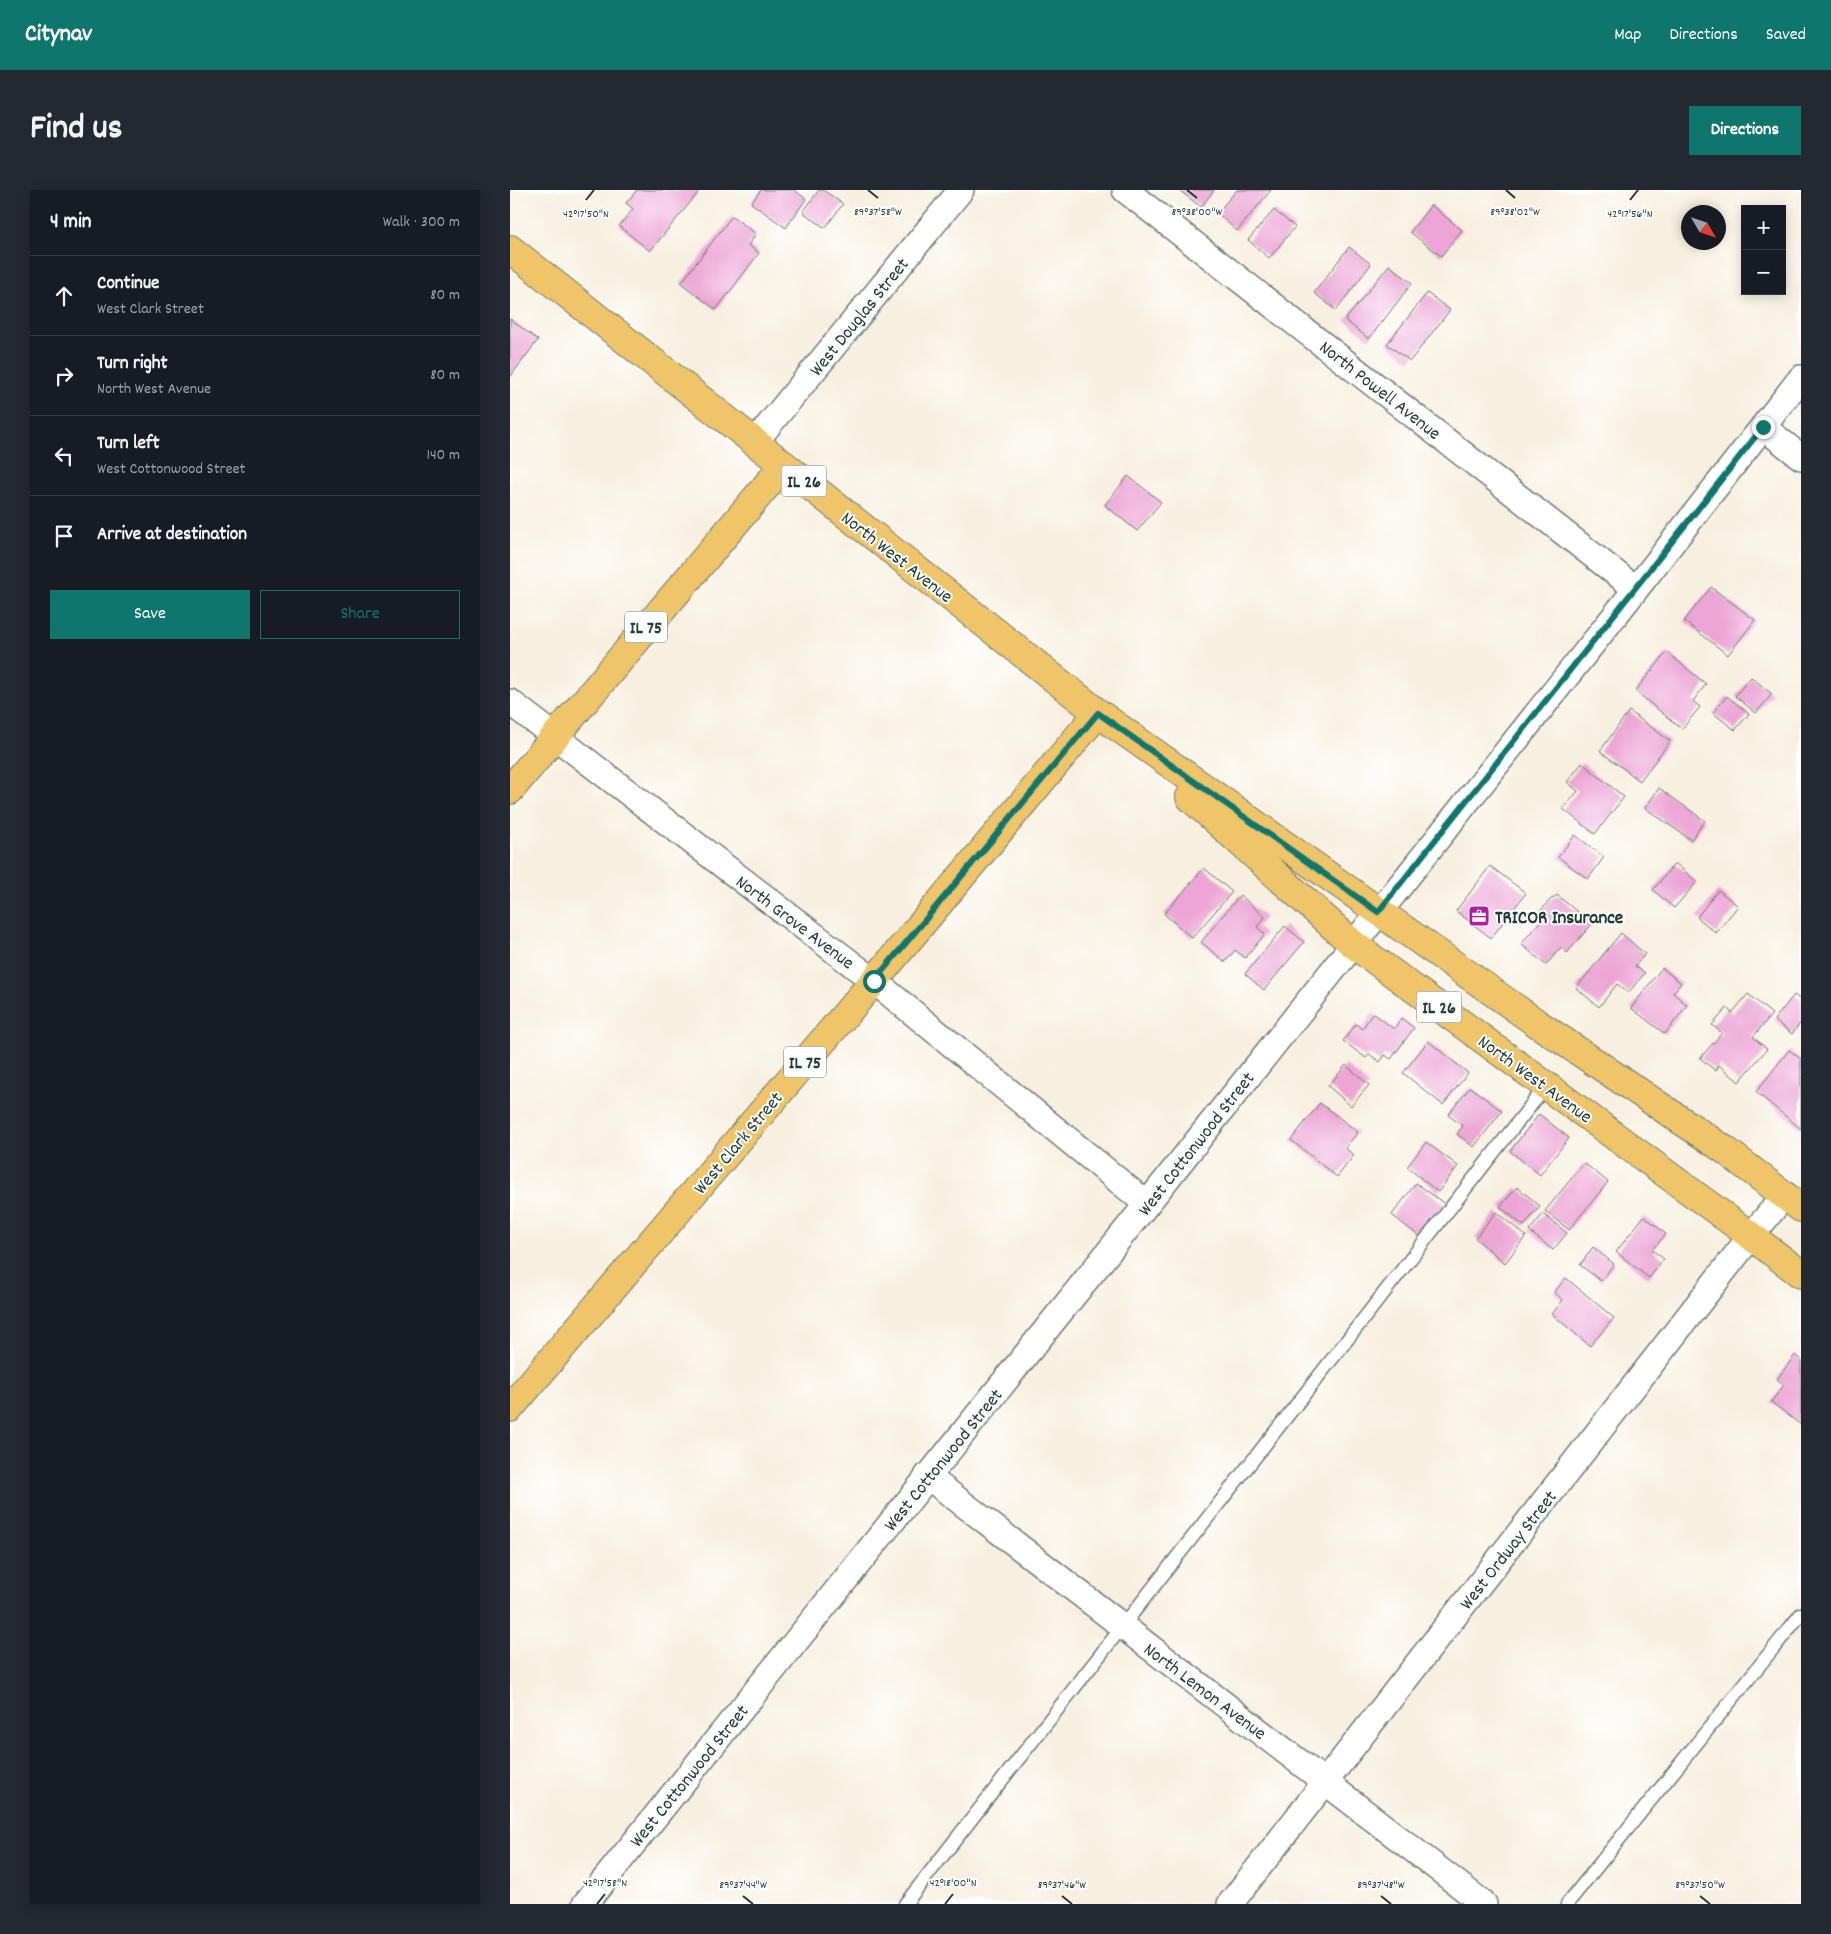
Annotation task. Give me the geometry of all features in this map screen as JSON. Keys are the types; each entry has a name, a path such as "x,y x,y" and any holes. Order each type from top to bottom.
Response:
{"main road":[{"name":"North West Avenue","path":"510,249 1098,713 1538,1024 1725,1150 1793,1201"},
{"name":"IL 75","path":"510,790 784,465"},
{"name":"North West Avenue","path":"1098,713 1353,944 1801,1274"},
{"name":"West Clark Street","path":"510,1408 874,981 1098,713"}],"street":[{"name":"West Douglas Street","path":"755,442 961,190"},
{"name":"North Powell Avenue","path":"1125,190 1636,589"},
{"name":"West Cottonwood Street","path":"585,1904 1147,1204 1636,589 1801,378"},
{"path":"1763,427 1801,457"},
{"name":"North Grove Avenue","path":"510,702 874,981 1147,1204"},
{"name":"West Ordway Street","path":"1230,1904 1751,1236 1793,1201"},
{"name":"North Lemon Avenue","path":"927,1476 1484,1904"}],"lane":[{"path":"905,1904 1546,1086"},
{"path":"1567,1904 1801,1614"}],"building":[{"path":"637,190 695,190 698,193 650,251 619,226 633,209 626,203"},
{"path":"761,190 794,190 806,199 786,228 751,203"},
{"path":"819,190 823,190 843,204 825,228 803,212"},
{"path":"1179,190 1214,190 1201,207"},
{"path":"1237,190 1271,190 1237,231 1217,213"},
{"path":"1431,205 1462,230 1441,256 1410,232"},
{"path":"1274,210 1295,227 1269,258 1248,240"},
{"path":"732,216 756,234 748,245 759,253 716,310 681,283"},
{"path":"1349,247 1371,264 1336,310 1314,293"},
{"path":"1389,265 1412,283 1369,339 1345,320"},
{"path":"1427,293 1450,310 1410,361 1387,344"},
{"path":"510,319 538,340 510,377"},
{"path":"1128,476 1161,502 1137,531 1105,505"},
{"path":"1711,587 1755,620 1728,655 1684,621"},
{"path":"1667,652 1706,684 1693,701 1700,707 1682,729 1635,691"},
{"path":"1751,677 1772,694 1756,713 1735,696"},
{"path":"1727,696 1749,714 1735,730 1713,713"},
{"path":"1629,711 1670,741 1640,781 1600,751"},
{"path":"1582,763 1624,797 1595,834 1563,809 1578,791 1567,782"},
{"path":"1659,788 1705,821 1691,840 1645,808"},
{"path":"1575,835 1604,857 1588,879 1558,857"},
{"path":"1675,863 1697,882 1674,908 1653,890"},
{"path":"1490,866 1526,893 1491,938 1456,911"},
{"path":"1204,868 1232,892 1192,938 1164,914"},
{"path":"1718,890 1738,906 1716,933 1697,917"},
{"path":"1240,895 1265,917 1257,927 1265,934 1245,958 1235,950 1225,962 1201,942"},
{"path":"1557,895 1592,924 1567,953 1561,947 1546,965 1521,944 1543,918 1538,914"},
{"path":"1285,926 1304,942 1264,990 1245,974"},
{"path":"1621,933 1645,954 1635,966 1645,973 1628,993 1617,984 1599,1007 1576,988"},
{"path":"1662,968 1681,983 1673,993 1687,1005 1665,1034 1631,1008"},
{"path":"1748,994 1772,1014 1753,1037 1767,1049 1739,1082 1719,1065 1716,1071 1700,1058 1722,1033 1712,1025 1727,1008 1732,1013"},
{"path":"1794,995 1801,1000 1801,1022 1792,1034 1774,1020"},
{"path":"1373,1013 1394,1029 1401,1018 1414,1028 1391,1059 1385,1055 1380,1062 1369,1054 1366,1058 1343,1041 1356,1024 1362,1029"},
{"path":"1428,1041 1468,1073 1443,1105 1403,1073"},
{"path":"1789,1050 1801,1059 1801,1129 1756,1092"},
{"path":"1346,1065 1369,1085 1351,1106 1328,1086"},
{"path":"1470,1087 1502,1111 1474,1147 1457,1134 1463,1126 1448,1115"},
{"path":"1320,1103 1358,1132 1345,1148 1354,1155 1337,1177 1291,1140"},
{"path":"1539,1114 1569,1138 1540,1175 1510,1151"},
{"path":"1426,1142 1458,1166 1438,1192 1407,1167"},
{"path":"1584,1163 1608,1182 1569,1230 1545,1211"},
{"path":"1416,1183 1445,1204 1420,1237 1392,1215"},
{"path":"1517,1187 1540,1206 1524,1226 1500,1207"},
{"path":"1496,1212 1526,1236 1505,1263 1475,1238"},
{"path":"1543,1214 1567,1233 1553,1250 1529,1231"},
{"path":"1644,1216 1666,1234 1652,1250 1664,1259 1649,1278 1616,1252"},
{"path":"1593,1247 1614,1264 1601,1281 1580,1265"},
{"path":"1566,1278 1614,1318 1590,1346 1552,1314 1563,1300 1554,1292"},
{"path":"1795,1355 1801,1360 1801,1425 1771,1402 1784,1385 1777,1379"}],"place":[{"name":"TRICOR Insurance","path":"1479,916"}],"route":[{"path":"874,981 1098,713 1378,912 1763,427"}]}
